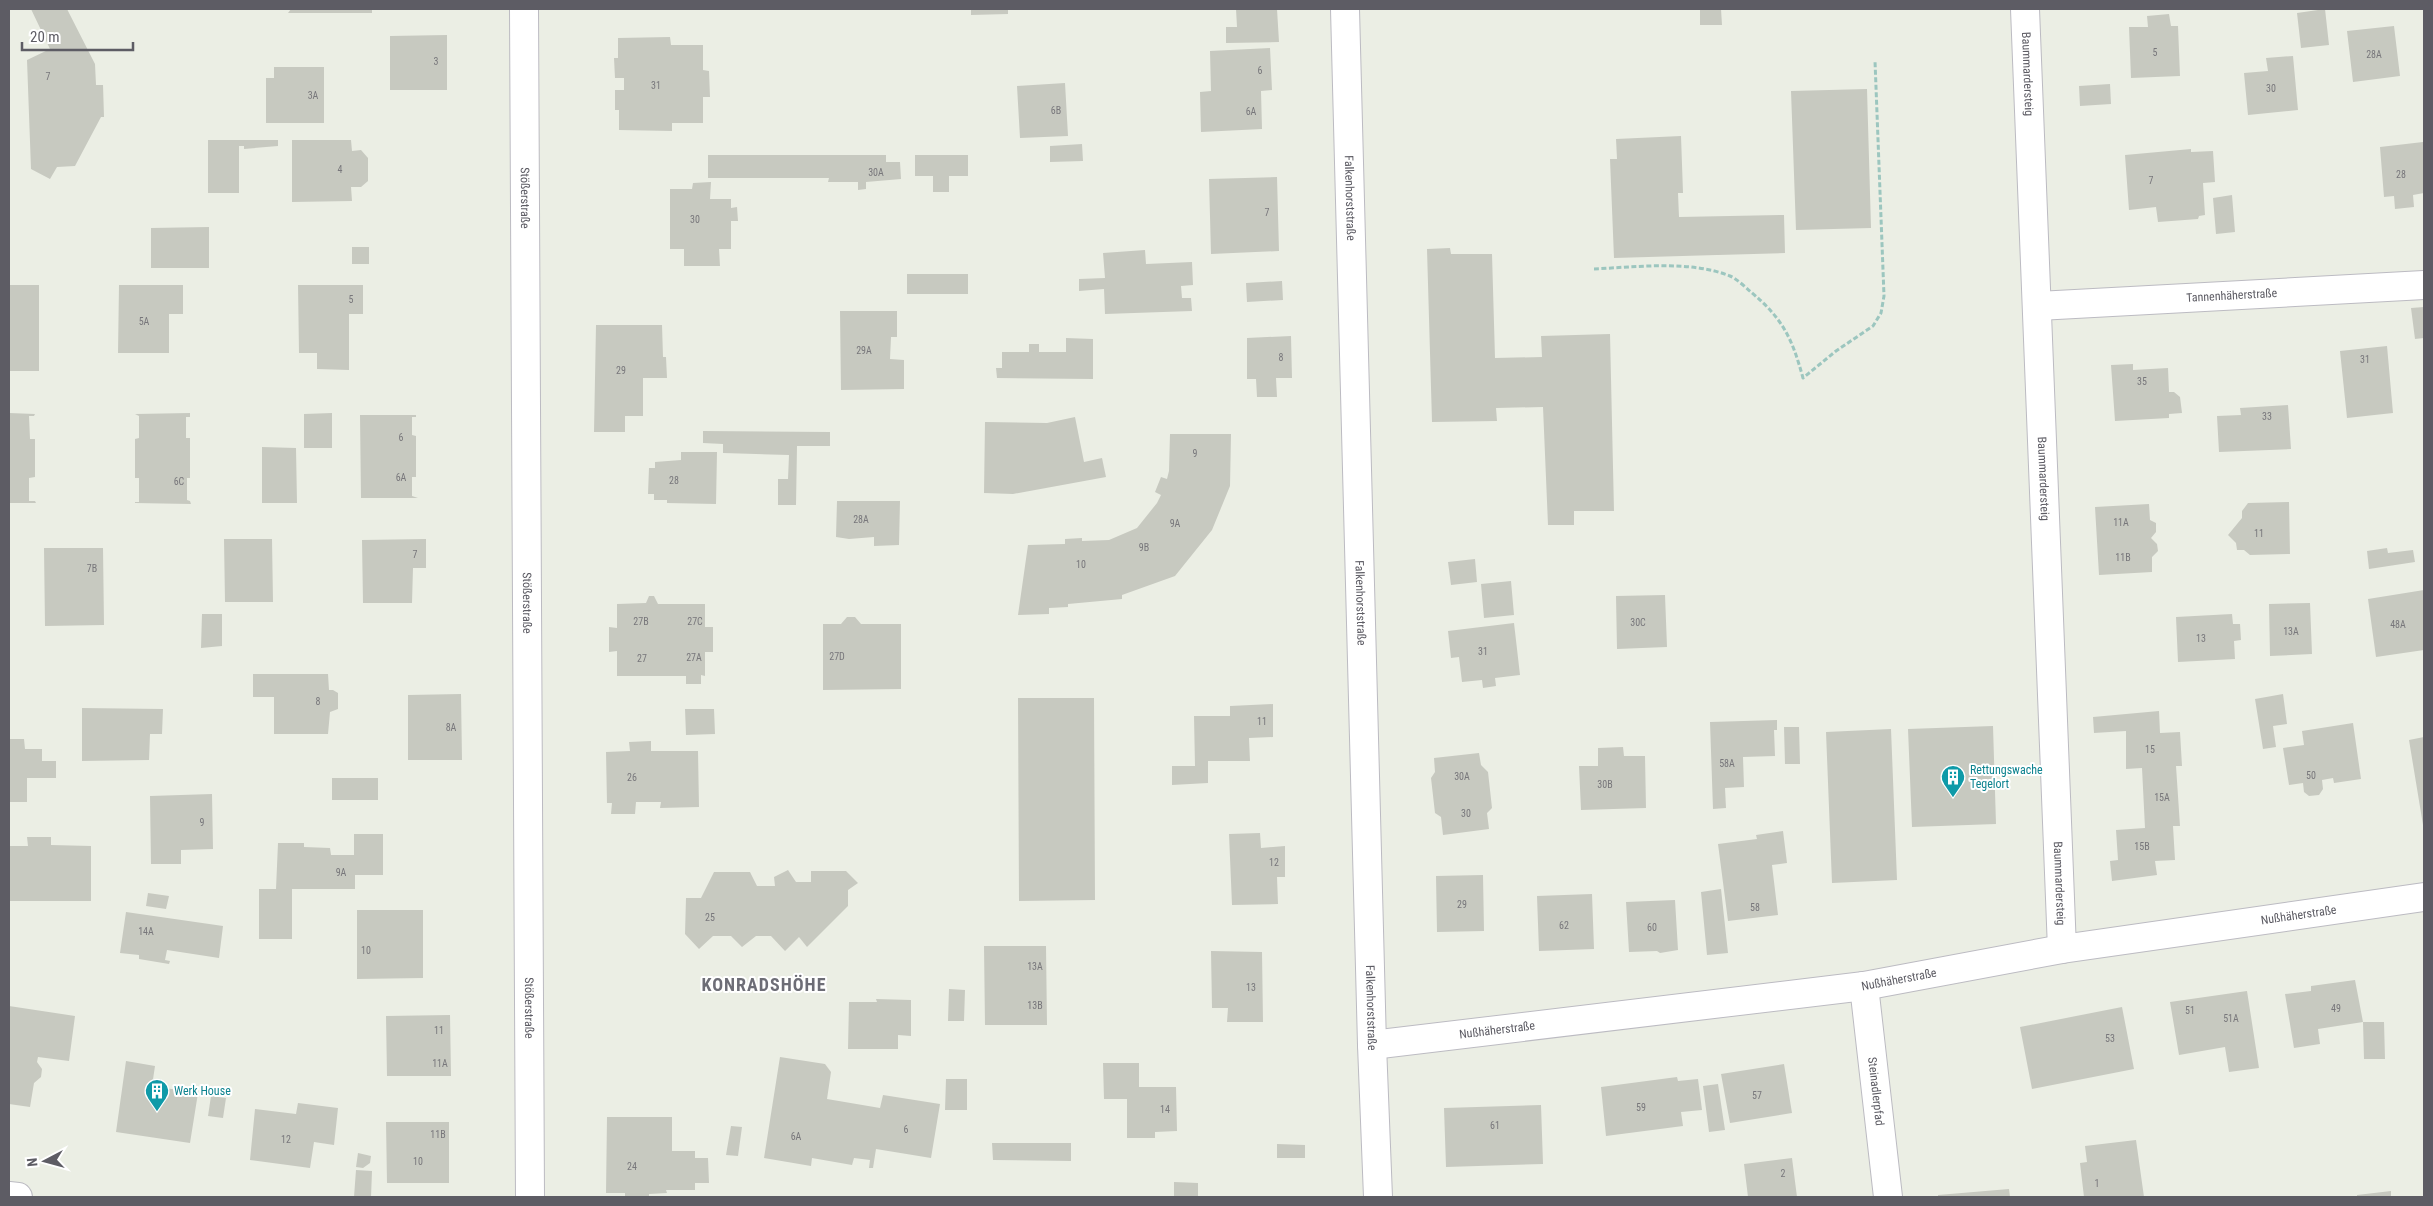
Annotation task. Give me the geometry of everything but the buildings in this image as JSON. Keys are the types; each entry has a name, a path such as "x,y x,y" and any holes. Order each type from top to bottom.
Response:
{"street":[{"name":"Stößerstraße","path":"524,9 530,1197"},
{"name":"Falkenhorststraße","path":"1345,9 1372,1045 1378,1197"},
{"name":"Baummardersteig","path":"2026,9 2062,949"},
{"name":"Tannenhäherstraße","path":"2038,306 2424,285"},
{"name":"Nußhäherstraße","path":"1372,1045 1864,986 2062,949 2424,897"},
{"name":"Steinadlerpfad","path":"1864,986 1888,1197"},
{"path":"9,1196 18,1197"}],"path":[{"path":"1594,269 1649,266 1681,267 1731,276 1780,319 1794,346 1803,378 1836,351 1874,326 1881,313 1884,296 1875,61"}],"place":[{"name":"Rettungswache Tegelort","path":"1953,798"},
{"name":"Werk House","path":"157,1112"}],"district":[{"name":"KONRADSHÖHE","path":"764,984"}]}
